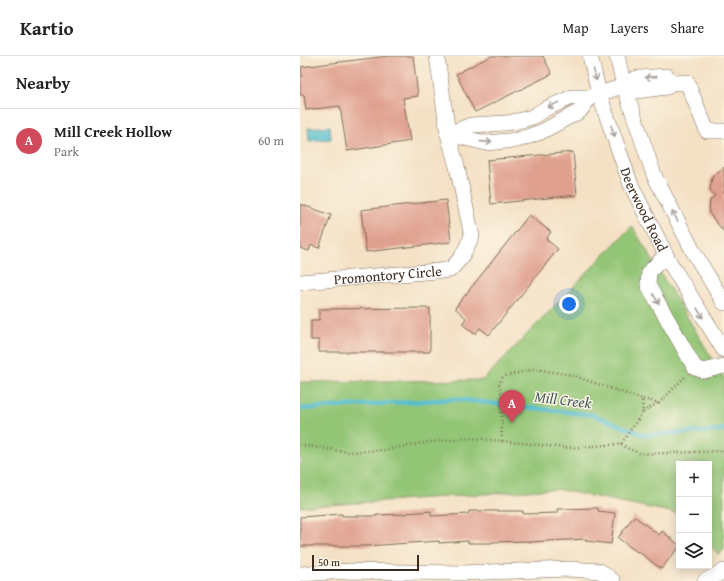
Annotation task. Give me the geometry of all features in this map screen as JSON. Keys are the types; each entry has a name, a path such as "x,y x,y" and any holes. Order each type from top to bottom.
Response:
{"street":[{"name":"Promontory Circle","path":"300,282 450,270 461,258 472,236 457,167 448,134 437,56"},
{"name":"Deerwood Road","path":"590,56 595,95 631,185 666,255 701,315 724,350"},
{"name":"Deerwood Road","path":"617,56 654,175 693,251 724,303"},
{"path":"448,134 486,143 518,140 541,132 580,111 595,95 627,85 636,91 667,87 671,83 687,82 707,131 724,131"},
{"path":"666,255 649,272 648,284 695,368 704,371 724,366"},
{"path":"300,574 350,571 462,577 577,570 600,571 613,581"},
{"path":"705,581 724,572"}],"path":[{"path":"621,444 643,412 659,403 680,380 695,368"},
{"path":"502,441 501,393 499,384 505,376 535,369 571,376 659,403"},
{"path":"642,399 643,412"},
{"path":"300,445 349,452 386,450 429,442 473,438 568,448 621,444 641,454 724,451"}],"green space":[{"path":"632,226 724,378 724,550 718,554 712,548 712,461 676,461 676,513 556,489 300,507 300,382 483,380"}],"water":[{"path":"330,126 331,139 309,141 308,128"}],"building":[{"path":"388,56 413,56 418,96 403,98 410,141 347,151 340,106 306,110 304,95 300,95 300,77 302,77 301,67"},
{"path":"491,56 543,56 552,74 475,112 456,74"},
{"path":"573,152 577,195 491,204 487,160"},
{"path":"724,167 724,232 709,213 710,200 715,196 710,190 712,177"},
{"path":"446,200 451,242 366,252 361,210"},
{"path":"300,204 331,215 319,248 311,245 309,251 300,248"},
{"path":"529,215 551,232 546,239 558,249 489,335 480,328 475,334 462,324 466,318 455,308"},
{"path":"430,308 430,352 319,352 319,340 311,340 311,320 319,320 319,309"},
{"path":"598,508 598,511 615,513 611,544 586,541 587,539 492,543 468,543 468,541 439,543 439,541 367,546 300,546 300,517 342,514 342,516 377,516 431,511 431,516 468,514 469,511 523,511 523,514 558,513 557,509"},
{"path":"634,516 659,535 662,531 676,543 676,551 661,569 618,538"}],"waterway":[{"name":"Mill Creek","path":"300,409 455,399 593,415 644,435 715,431 724,429"}],"place":[{"name":"Mill Creek Hollow","path":"512,423"}]}
